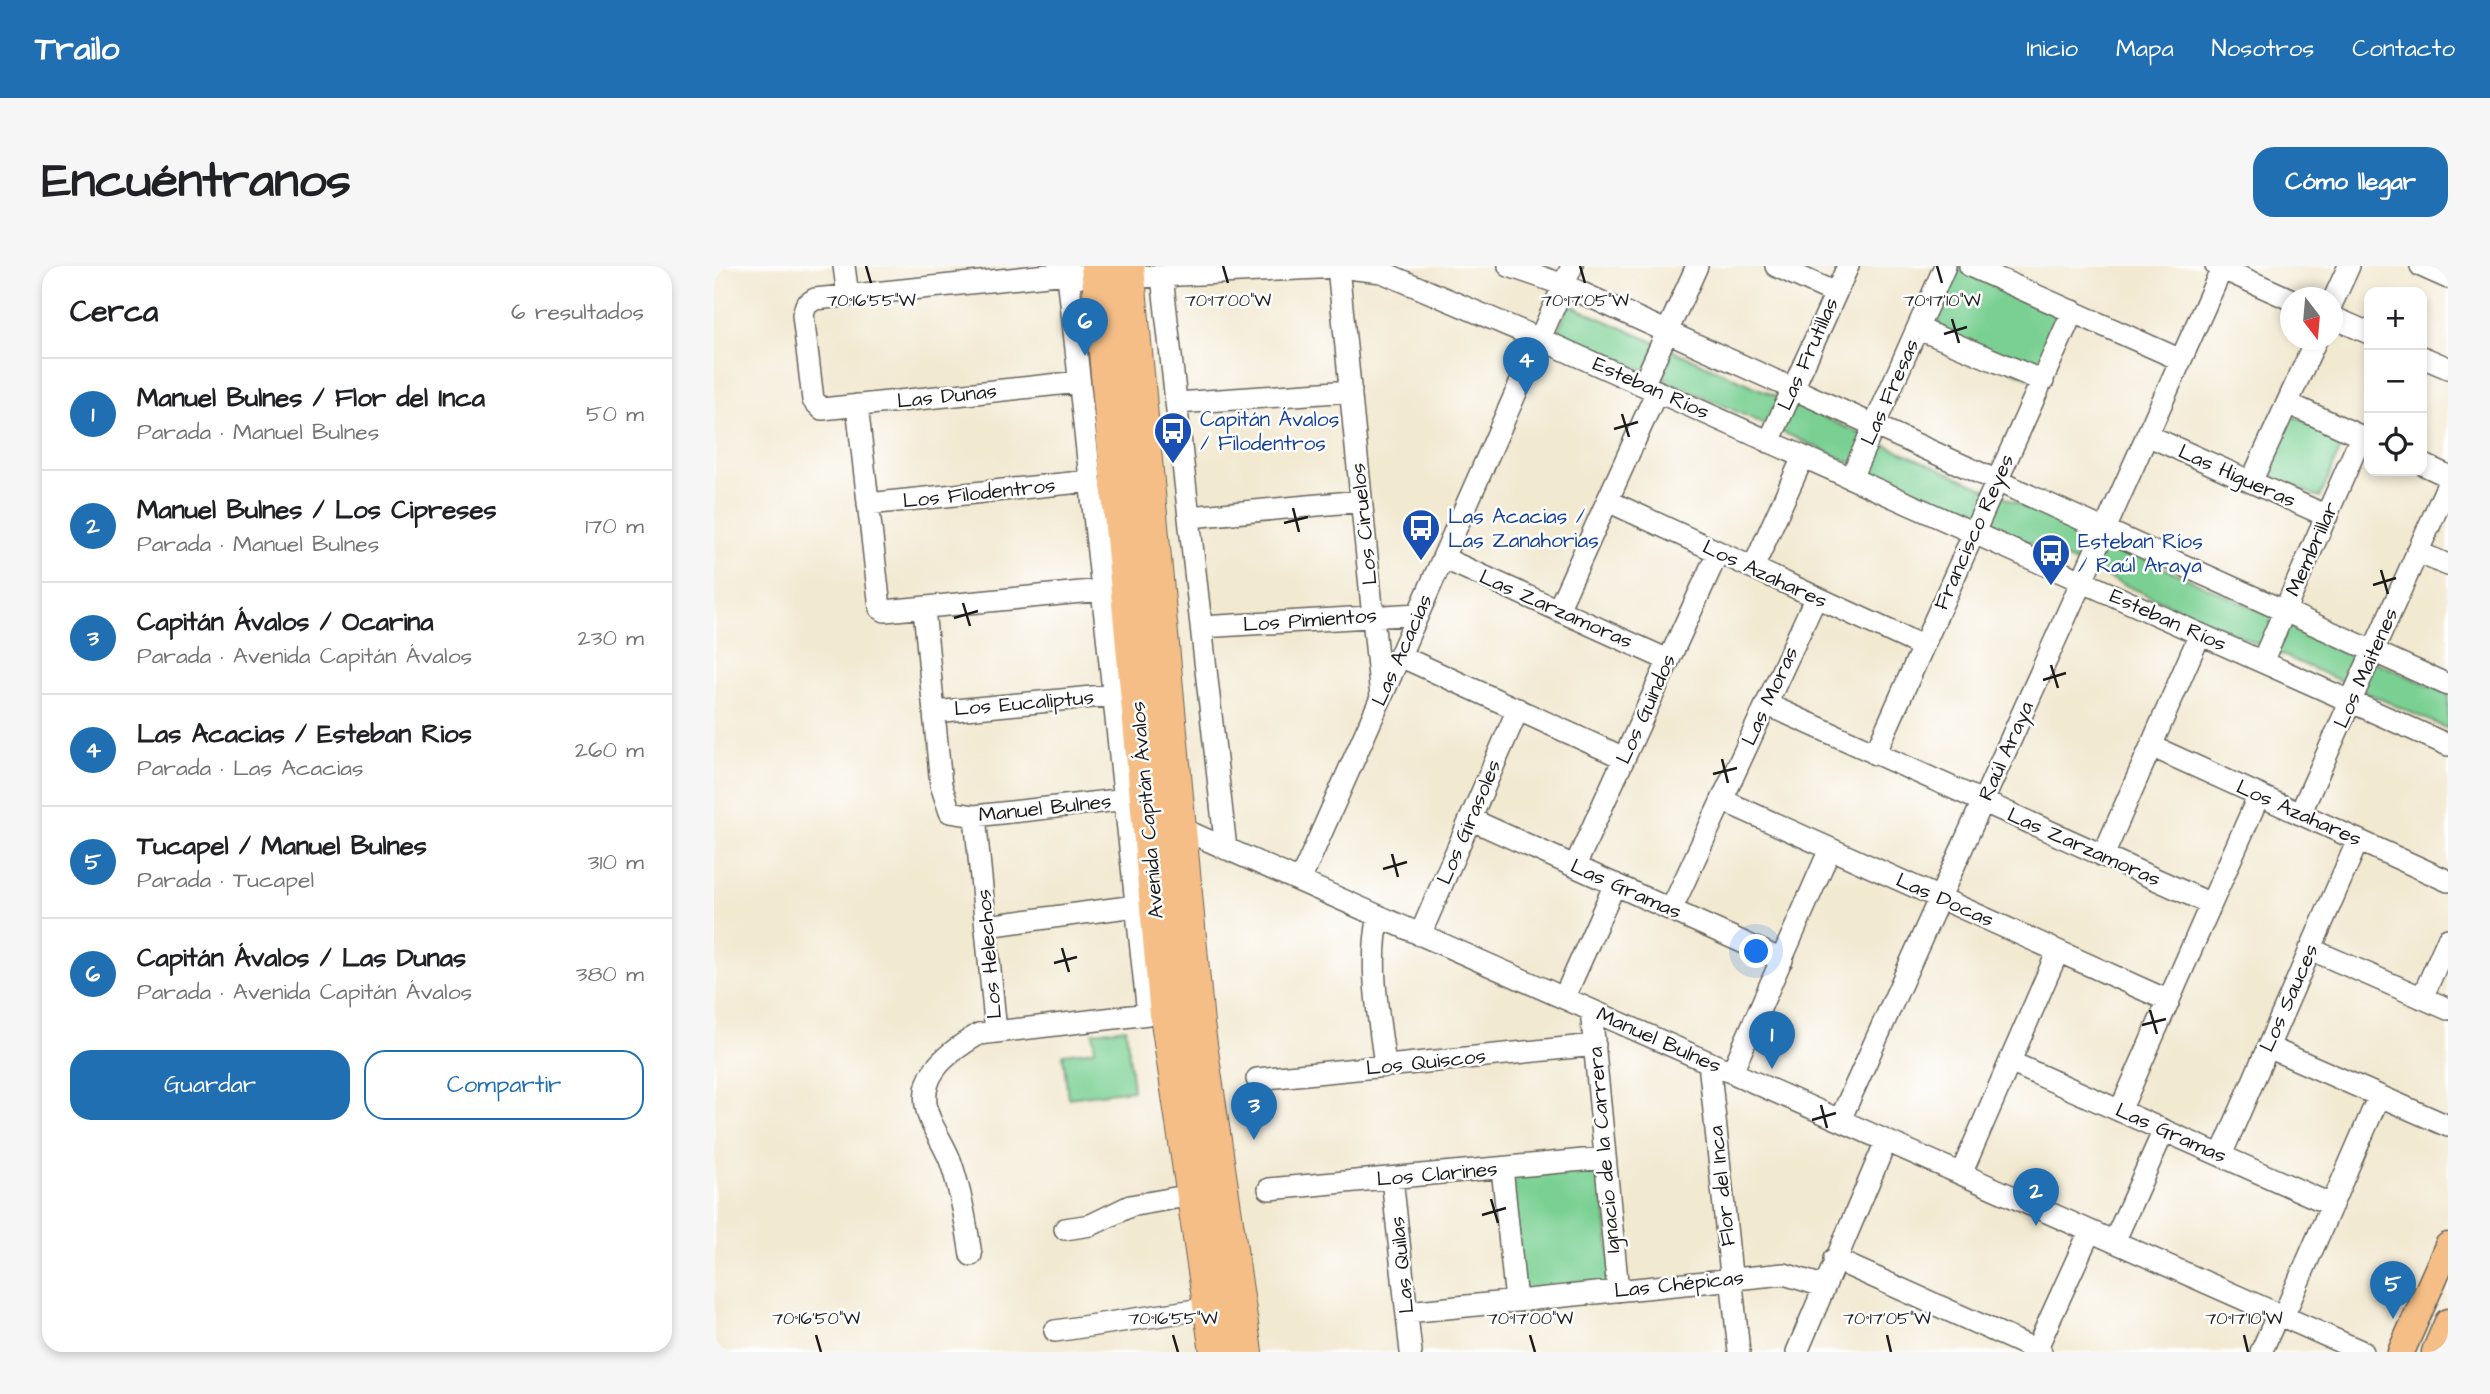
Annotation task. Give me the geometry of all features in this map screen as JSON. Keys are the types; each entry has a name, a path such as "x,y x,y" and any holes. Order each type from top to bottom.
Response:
{"highway":[{"name":"Avenida Capitán Ávalos","path":"1098,271 1146,904 1170,1040 1216,1352"},
{"name":"Avenida Capitán Ávalos","path":"1098,271 1179,828 1205,1079 1246,1352"}],"main road":[{"path":"2401,1352 2448,1246"},
{"path":"2435,1352 2448,1322"}],"street":[{"path":"844,266 848,296"},
{"path":"1509,266 1568,275 1666,332 2448,685"},
{"path":"1558,610 1608,501 1650,388 1666,332 1697,266"},
{"path":"1776,266 1835,293"},
{"name":"Las Frutillas","path":"1769,442 1848,266"},
{"name":"Las Fresas","path":"1851,478 1945,266"},
{"path":"2340,287 2350,266"},
{"name":"Los Ciruelos","path":"1338,267 1381,698"},
{"path":"1975,267 2181,360"},
{"path":"2221,267 2280,294"},
{"name":"Raúl Araya","path":"1840,1120 2221,267"},
{"name":"Esteban Ríos","path":"816,406 813,400 805,327 806,305 815,299 1098,271 1383,268 2448,745"},
{"name":"Avenida Capitán Ávalos","path":"1098,271 1079,382 1113,695 1139,803"},
{"path":"1171,272 1177,403 1226,849"},
{"name":"Las Acacias","path":"1300,881 1568,275"},
{"name":"Francisco Reyes","path":"1875,754 2073,311"},
{"path":"2343,321 2364,331"},
{"path":"1919,329 2043,381"},
{"path":"2251,482 2311,350"},
{"path":"2427,358 2448,368"},
{"name":"Las Dunas","path":"816,406 822,409 1079,382"},
{"path":"1177,403 1350,391"},
{"path":"2287,403 2364,438"},
{"path":"858,405 880,608 886,611 924,609 1102,590"},
{"name":"Las Higueras","path":"2147,435 2326,516"},
{"name":"Membrillar","path":"2262,662 2326,516 2364,440"},
{"path":"1753,568 1803,457"},
{"path":"2427,466 2448,475"},
{"name":"Los Filodentros","path":"868,504 1090,481"},
{"name":"Los Maitenes","path":"2300,814 2448,484"},
{"path":"1190,517 1362,501"},
{"name":"Los Azahares","path":"1608,501 1922,646"},
{"name":"Los Guindos","path":"1574,866 1718,552"},
{"path":"2417,552 2448,565"},
{"name":"Las Zarzamoras","path":"1443,558 1668,660"},
{"name":"Las Moras","path":"1671,910 1816,597"},
{"path":"924,609 934,712"},
{"name":"Los Pimientos","path":"1202,627 1418,614"},
{"path":"2103,856 2200,634"},
{"path":"1400,656 1624,758"},
{"name":"Los Eucaliptus","path":"934,712 1113,695"},
{"name":"Las Zarzamoras","path":"1766,705 2211,904"},
{"name":"Los Girasoles","path":"1420,935 1518,709"},
{"name":"Manuel Bulnes","path":"934,712 941,785 948,808 954,815 975,816 1139,803 1179,828 2363,1352"},
{"name":"Los Azahares","path":"2151,746 2448,881"},
{"path":"2120,1111 2259,795"},
{"name":"Las Docas","path":"1722,800 2169,1001"},
{"name":"Los Helechos","path":"971,1255 960,1194 950,1159 930,1118 925,1088 934,1066 956,1048 979,1034 996,1032 975,816"},
{"name":"Las Gramas","path":"1470,819 1782,960"},
{"name":"Los Sauces","path":"2221,1155 2358,840"},
{"path":"1732,1072 1830,849"},
{"path":"1564,998 1615,884"},
{"path":"987,926 1146,904"},
{"name":"Avenida Capitán Ávalos","path":"996,1032 1147,1014 1146,904"},
{"path":"1380,916 1374,942 1374,963 1385,1066"},
{"path":"2422,998 2448,939"},
{"path":"2311,949 2448,1009"},
{"path":"1961,1174 2058,951"},
{"name":"Ignacio de la Carrera","path":"1591,1010 1618,1290"},
{"name":"Los Quiscos","path":"1257,1079 1594,1045"},
{"path":"2268,1047 2448,1126"},
{"name":"Flor del Inca","path":"1709,1062 1739,1352"},
{"name":"Las Gramas","path":"2010,1062 2332,1205"},
{"path":"2261,1352 2332,1205 2379,1096"},
{"path":"2114,1242 2164,1130"},
{"path":"1797,1352 1886,1141"},
{"name":"Los Clarines","path":"1269,1189 1605,1158"},
{"path":"1502,1168 1516,1301"},
{"name":"Las Quilas","path":"1392,1178 1411,1352"},
{"path":"1065,1229 1091,1225 1130,1206 1192,1195"},
{"path":"1834,1259 2037,1351 2090,1231"},
{"name":"Las Chépicas","path":"1407,1312 1784,1273 1823,1286"},
{"path":"1055,1331 1209,1308"}],"green space":[{"path":"1960,266 2070,314 2040,383 1930,334"},
{"path":"1568,304 2448,694 2448,729 1558,332"},
{"path":"2286,413 2344,440 2320,498 2263,472"},
{"path":"1126,1028 1133,1090 1068,1098 1063,1054 1095,1050 1093,1032"},
{"path":"1601,1167 1613,1284 1522,1293 1510,1176"}],"place":[{"name":"Capitán Ávalos / Las Dunas","path":"1085,356"},
{"name":"Las Acacias / Esteban Rios","path":"1526,395"},
{"name":"Capitán Ávalos / Filodentros","path":"1173,465"},
{"name":"Las Acacias / Las Zanahorias","path":"1421,562"},
{"name":"Esteban Ríos / Raúl Araya","path":"2051,587"},
{"name":"Manuel Bulnes / Flor del Inca","path":"1772,1069"},
{"name":"Capitán Ávalos / Ocarina","path":"1254,1140"},
{"name":"Manuel Bulnes / Los Cipreses","path":"2036,1226"},
{"name":"Tucapel / Manuel Bulnes","path":"2393,1319"}]}
